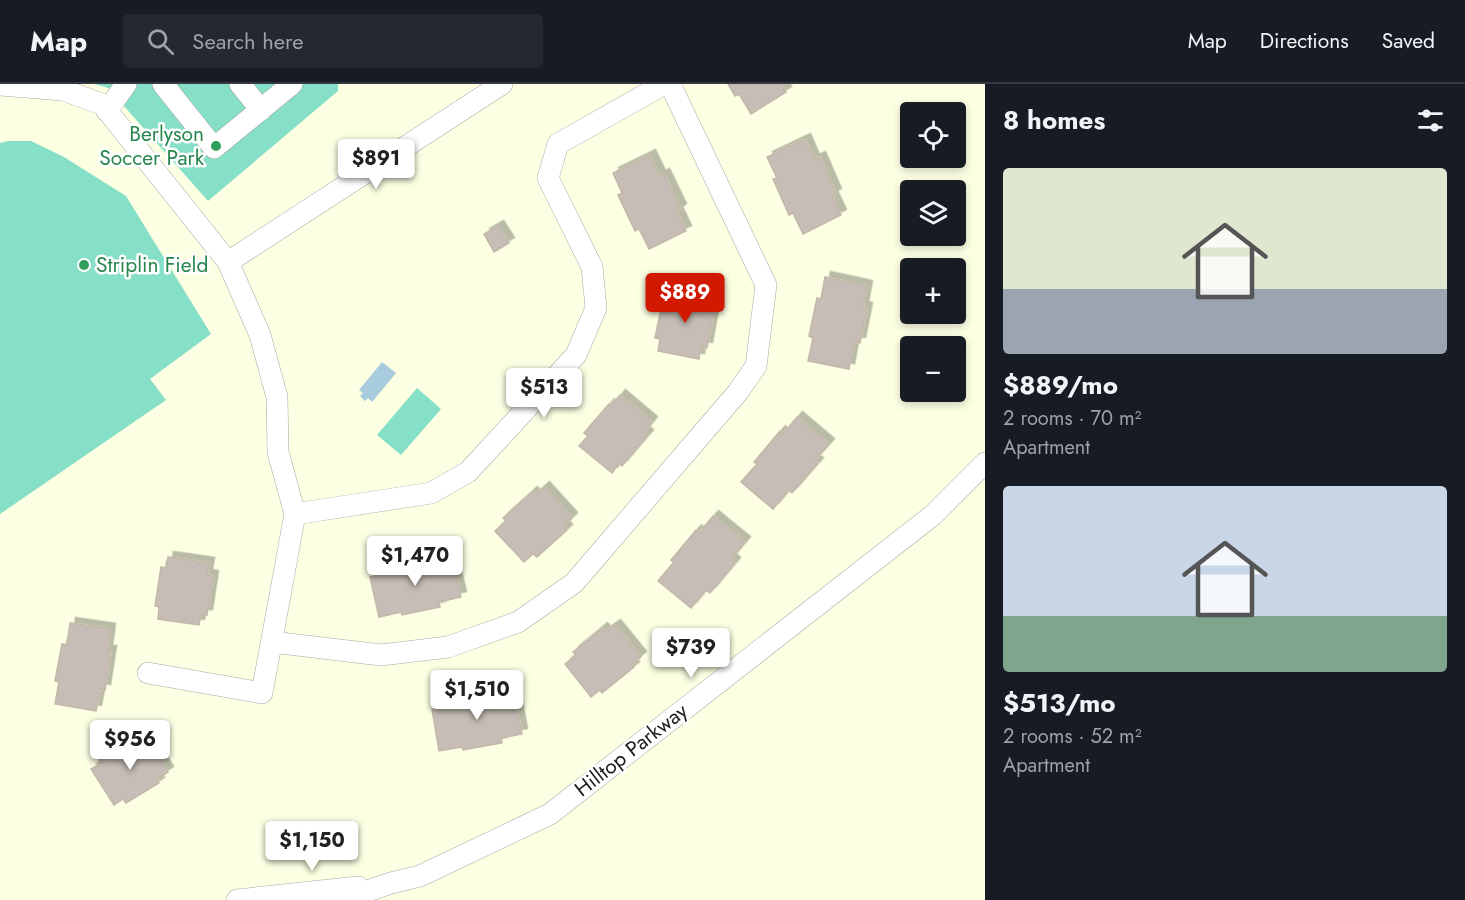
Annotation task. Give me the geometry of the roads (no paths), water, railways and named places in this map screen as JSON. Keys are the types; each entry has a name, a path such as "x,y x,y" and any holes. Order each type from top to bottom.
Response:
{"street":[{"path":"107,111 126,84"},
{"path":"163,84 214,148 292,84"},
{"path":"240,84 261,110"},
{"path":"228,262 502,84"},
{"path":"295,514 430,493 468,472 576,355 596,308 592,267 548,178 558,144 664,84"},
{"path":"272,642 381,655 448,647 518,622 574,583 738,392 756,366 765,285 670,84"},
{"path":"0,85 63,90 102,105 228,262 260,335 277,397 278,452 295,514 262,693 148,673"},
{"name":"Hilltop Parkway","path":"341,900 420,876 550,814 933,515 985,463"},
{"name":"Hilltop Parkway","path":"237,900 391,883"}],"water":[{"path":"382,362 396,373 372,402 368,398 365,401 360,396 363,393 359,390"}],"place":[{"name":"Berlyson Soccer Park","path":"216,146"},
{"name":"Striplin Field","path":"84,265"}]}
